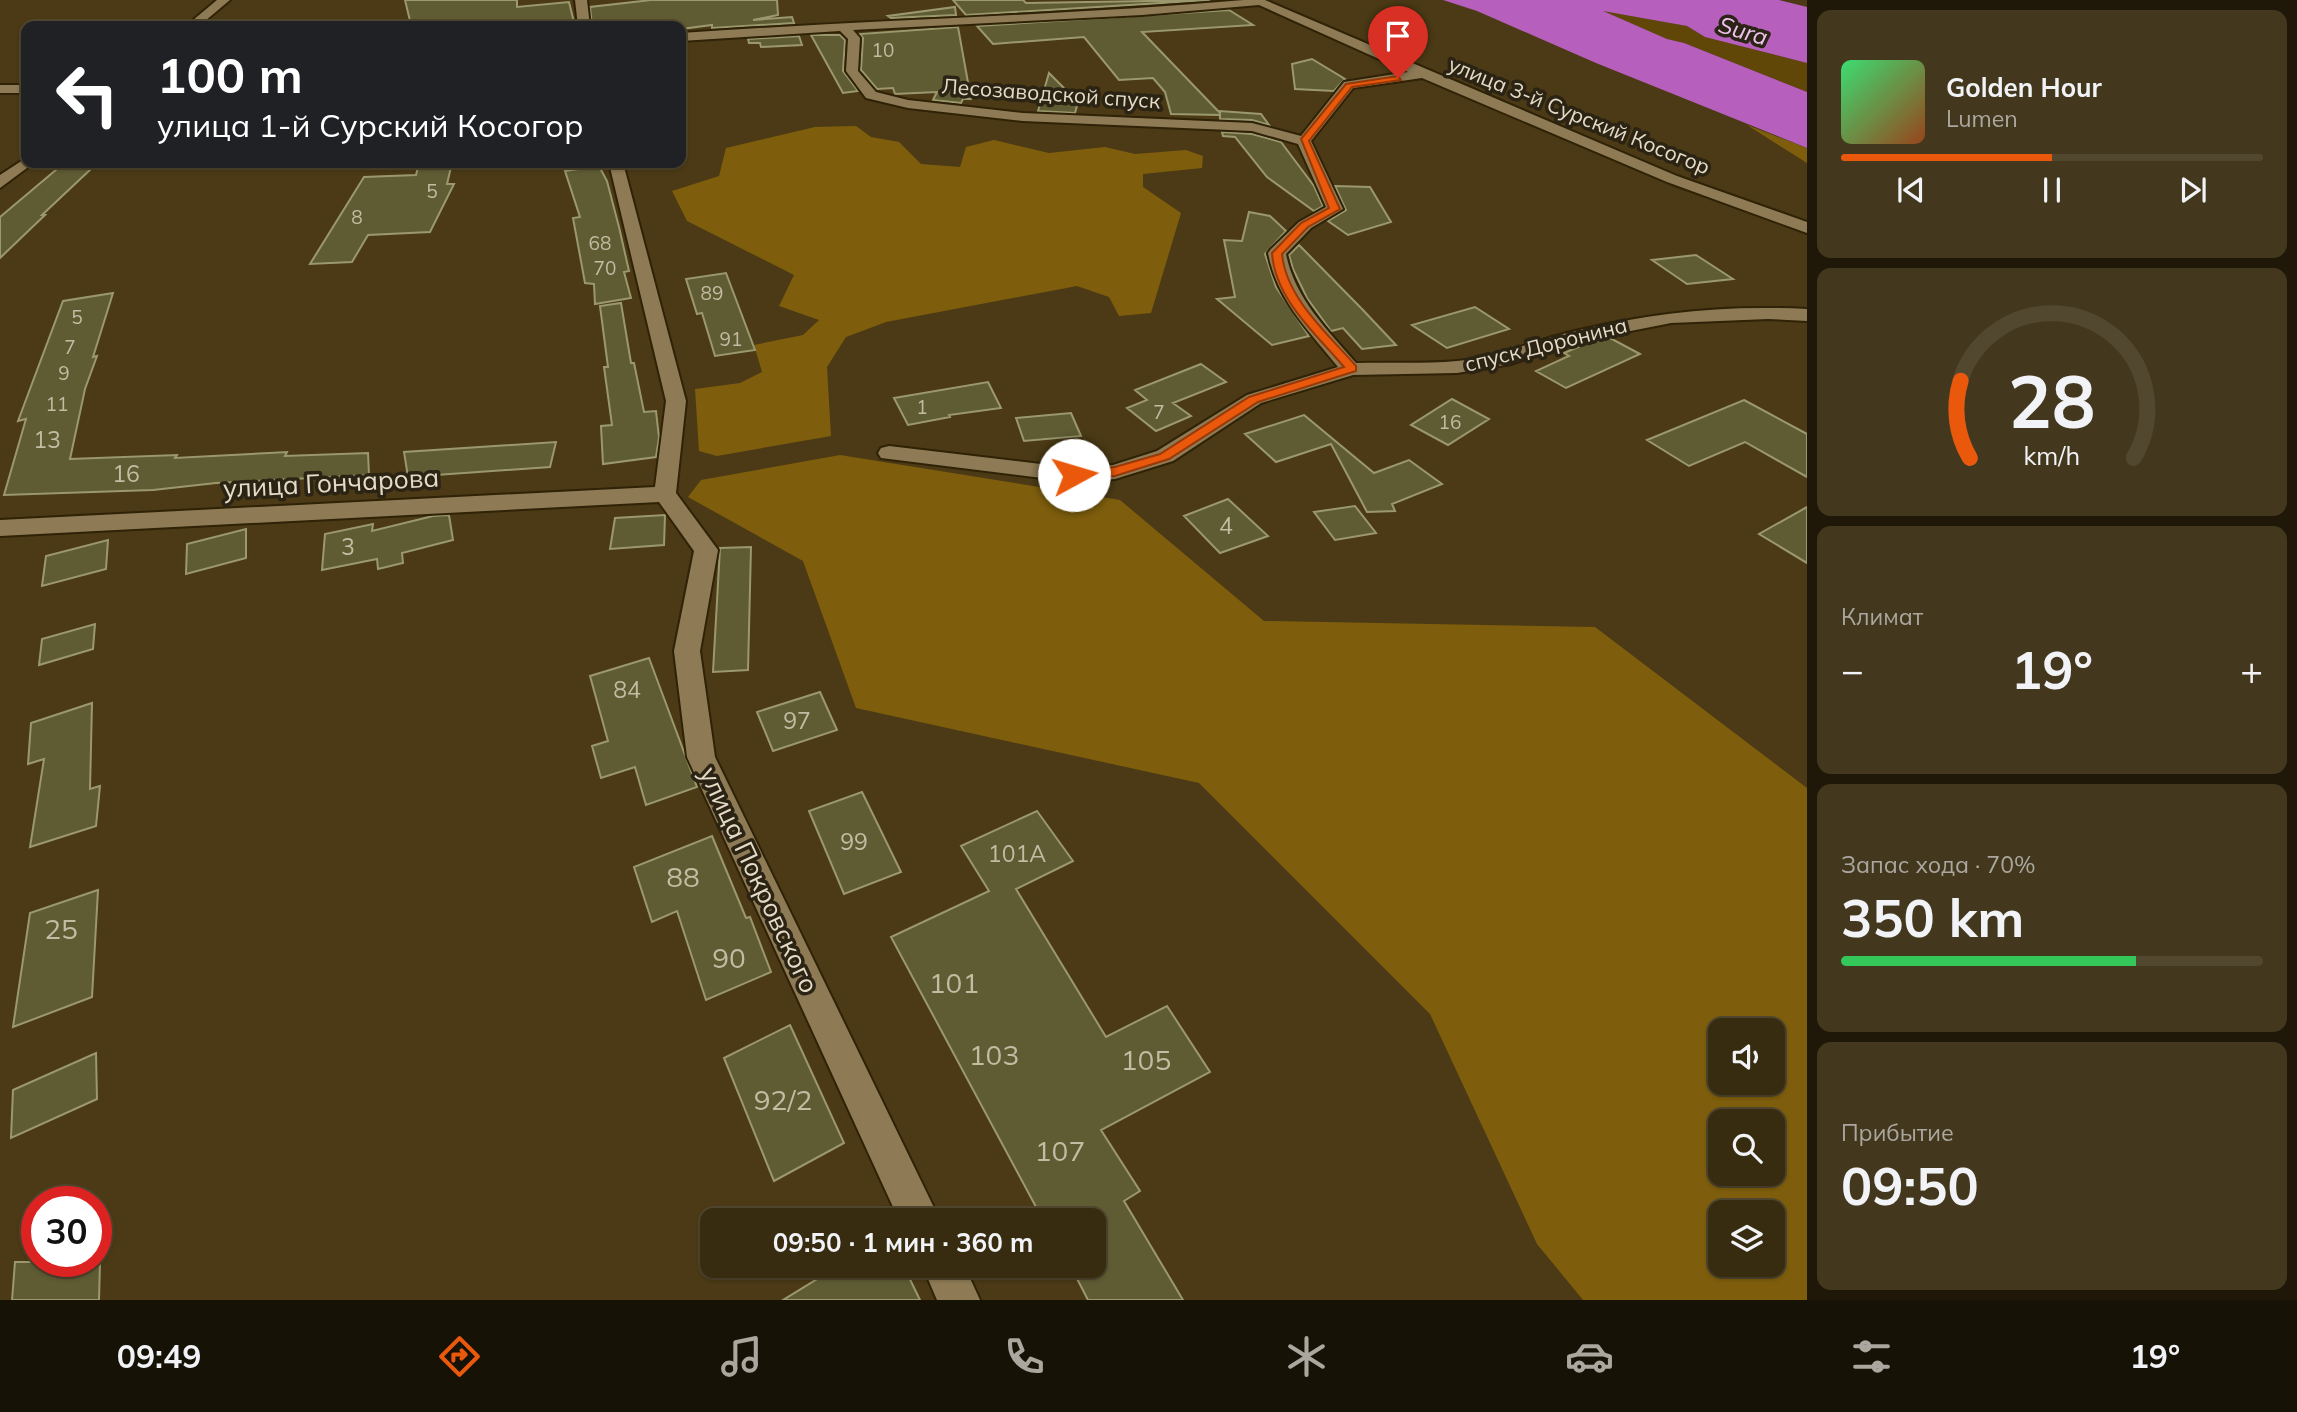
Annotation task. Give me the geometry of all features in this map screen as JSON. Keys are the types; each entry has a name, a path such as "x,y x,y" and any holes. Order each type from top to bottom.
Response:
{"street":[{"path":"198,21 224,0"},
{"path":"581,0 583,21"},
{"path":"686,37 845,28 981,14 1142,12 1258,1"},
{"name":"улица 3-й Сурский Косогор","path":"1258,1 1423,74 1672,178 1807,228"},
{"name":"Лесозаводской спуск","path":"845,28 854,38 852,71 871,95 908,104 1023,117 1252,127 1304,141"},
{"path":"1352,369 1295,302 1279,270 1277,253 1305,225 1335,209 1304,141 1349,85 1423,74"},
{"path":"0,89 21,89"},
{"path":"0,183 21,166"},
{"path":"617,168 676,401 666,494"},
{"name":"спуск Доронина","path":"889,453 1074,475 1115,471 1165,457 1254,399 1352,369 1457,367 1511,358 1576,336 1671,317 1768,313 1807,315"},
{"name":"улица Гончарова","path":"0,528 666,494"},
{"name":"улица Покровского","path":"666,494 706,550 687,651 701,757 914,1208"},
{"path":"948,1278 959,1300"}],"shaded area":[{"path":"1599,10 1687,26 1705,37 1807,63 1807,92 1684,43 1667,39"},
{"path":"1747,125 1807,148 1807,163"},
{"path":"856,126 871,137 899,142 921,164 960,167 966,147 994,140 1049,153 1105,147 1135,154 1186,150 1203,156 1202,168 1143,174 1143,187 1181,213 1151,313 1119,316 1109,297 1077,286 886,322 846,337 827,367 831,436 717,456 699,451 695,389 740,383 762,372 754,345 803,335 819,320 779,306 794,275 687,221 672,191 719,176 726,148 815,127"},
{"path":"840,455 1120,500 1264,621 1595,627 1807,788 1807,1300 1583,1300 1537,1244 1430,1014 1199,783 856,708 803,561 688,497 701,480"}],"water":[{"name":"Sura","path":"1443,0 1779,0 1807,7 1807,63 1705,37 1687,26 1603,11 1667,39 1684,43 1807,92 1807,148 1596,63 1477,11"}],"building":[{"path":"405,0 517,0 517,7 569,2 574,21 450,21 410,21"},
{"path":"651,0 777,0 778,15 753,20 792,17 794,23 686,28 686,21 591,21 590,7"},
{"path":"953,0 1023,0 1026,3 1210,0 966,15"},
{"path":"955,7 956,15 888,16"},
{"path":"1229,10 1253,25 1142,32 1220,113 1261,114 1269,125 1252,120 1220,119 1220,115 1171,114 1165,92 1153,78 1119,80 1084,37 993,44 977,26"},
{"path":"958,27 971,99 963,99 961,103 933,100 937,92 895,94 893,88 877,89 861,70 863,38 860,34"},
{"path":"811,35 840,35 845,40 843,71 858,91 843,93"},
{"path":"799,36 802,45 761,47 760,43 749,43 748,39"},
{"path":"1312,59 1345,79 1334,91 1295,89 1292,64"},
{"path":"1049,73 1078,102 1075,113 1038,111"},
{"path":"1222,132 1252,134 1281,142 1314,186 1323,206 1314,211 1267,177 1235,137 1223,136"},
{"path":"92,168 0,258 0,217 57,169"},
{"path":"418,168 451,168 447,184 454,184 430,232 368,235 352,262 310,264 364,177 416,175"},
{"path":"600,168 607,181 629,271 624,272 631,298 595,304 594,284 585,283 573,218 580,217 565,171"},
{"path":"1335,186 1370,187 1391,222 1348,235 1328,221 1346,210"},
{"path":"1249,212 1270,216 1286,231 1265,254 1276,287 1309,336 1272,345 1217,299 1235,297 1224,240 1242,241"},
{"path":"1299,245 1396,345 1362,349 1343,328 1331,331 1307,298 1293,269 1289,255"},
{"path":"1696,255 1733,279 1687,284 1652,260"},
{"path":"726,273 755,350 715,356 702,313 697,314 686,279"},
{"path":"113,293 93,357 97,356 85,389 70,459 177,455 175,458 287,452 285,456 368,453 369,475 216,483 153,490 4,495 26,419 18,421 63,301"},
{"path":"621,303 631,363 634,363 644,412 656,411 659,438 656,457 603,464 601,426 612,425 604,367 608,367 600,306"},
{"path":"1475,307 1509,329 1447,348 1412,325"},
{"path":"1610,338 1640,354 1566,388 1536,371 1569,356 1564,353 1590,342"},
{"path":"1201,364 1226,382 1173,403 1191,416 1156,431 1127,408 1147,400 1135,390"},
{"path":"988,382 1001,408 949,415 950,417 908,425 894,398"},
{"path":"1452,399 1489,419 1448,445 1411,425"},
{"path":"1744,400 1807,434 1807,477 1745,442 1689,466 1647,440"},
{"path":"1071,413 1081,436 1024,441 1016,418"},
{"path":"1304,415 1374,473 1409,460 1442,484 1392,504 1395,511 1367,512 1331,444 1276,462 1245,434"},
{"path":"556,442 550,467 408,477 404,452"},
{"path":"1228,499 1268,536 1220,553 1184,516"},
{"path":"1355,506 1376,533 1335,540 1314,512"},
{"path":"1807,507 1807,563 1759,534"},
{"path":"449,515 453,540 402,553 403,563 378,569 377,559 322,570 325,534 373,524 372,531 433,516"},
{"path":"665,515 664,545 610,549 615,518"},
{"path":"246,529 246,558 186,574 187,544"},
{"path":"108,540 106,569 42,586 46,556"},
{"path":"751,547 748,670 713,672 720,548"},
{"path":"95,624 93,649 39,665 42,639"},
{"path":"649,658 697,787 646,805 635,767 601,778 592,746 608,741 590,676"},
{"path":"820,692 837,730 773,751 757,712"},
{"path":"92,703 90,789 100,786 96,826 30,847 44,759 28,764 31,723"},
{"path":"862,792 901,872 844,894 809,811"},
{"path":"1037,811 1073,861 1016,889 1106,1037 1167,1006 1210,1072 1101,1130 1140,1191 1124,1201 1183,1300 1088,1300 1077,1278 1106,1278 1106,1208 1037,1208 891,937 989,891 961,846"},
{"path":"712,836 746,918 750,917 771,972 706,1000 677,911 652,922 634,867"},
{"path":"98,890 92,997 13,1027 30,913"},
{"path":"790,1025 844,1143 774,1181 724,1058"},
{"path":"96,1053 97,1099 11,1138 13,1090"},
{"path":"15,1262 21,1262 21,1277 100,1277 99,1300 12,1300"},
{"path":"819,1278 909,1278 920,1300 783,1300"}],"route":[{"path":"1074,475 1115,471 1165,457 1254,399 1352,369 1295,302 1279,270 1277,253 1305,225 1335,209 1304,141 1349,85 1398,78"}]}
